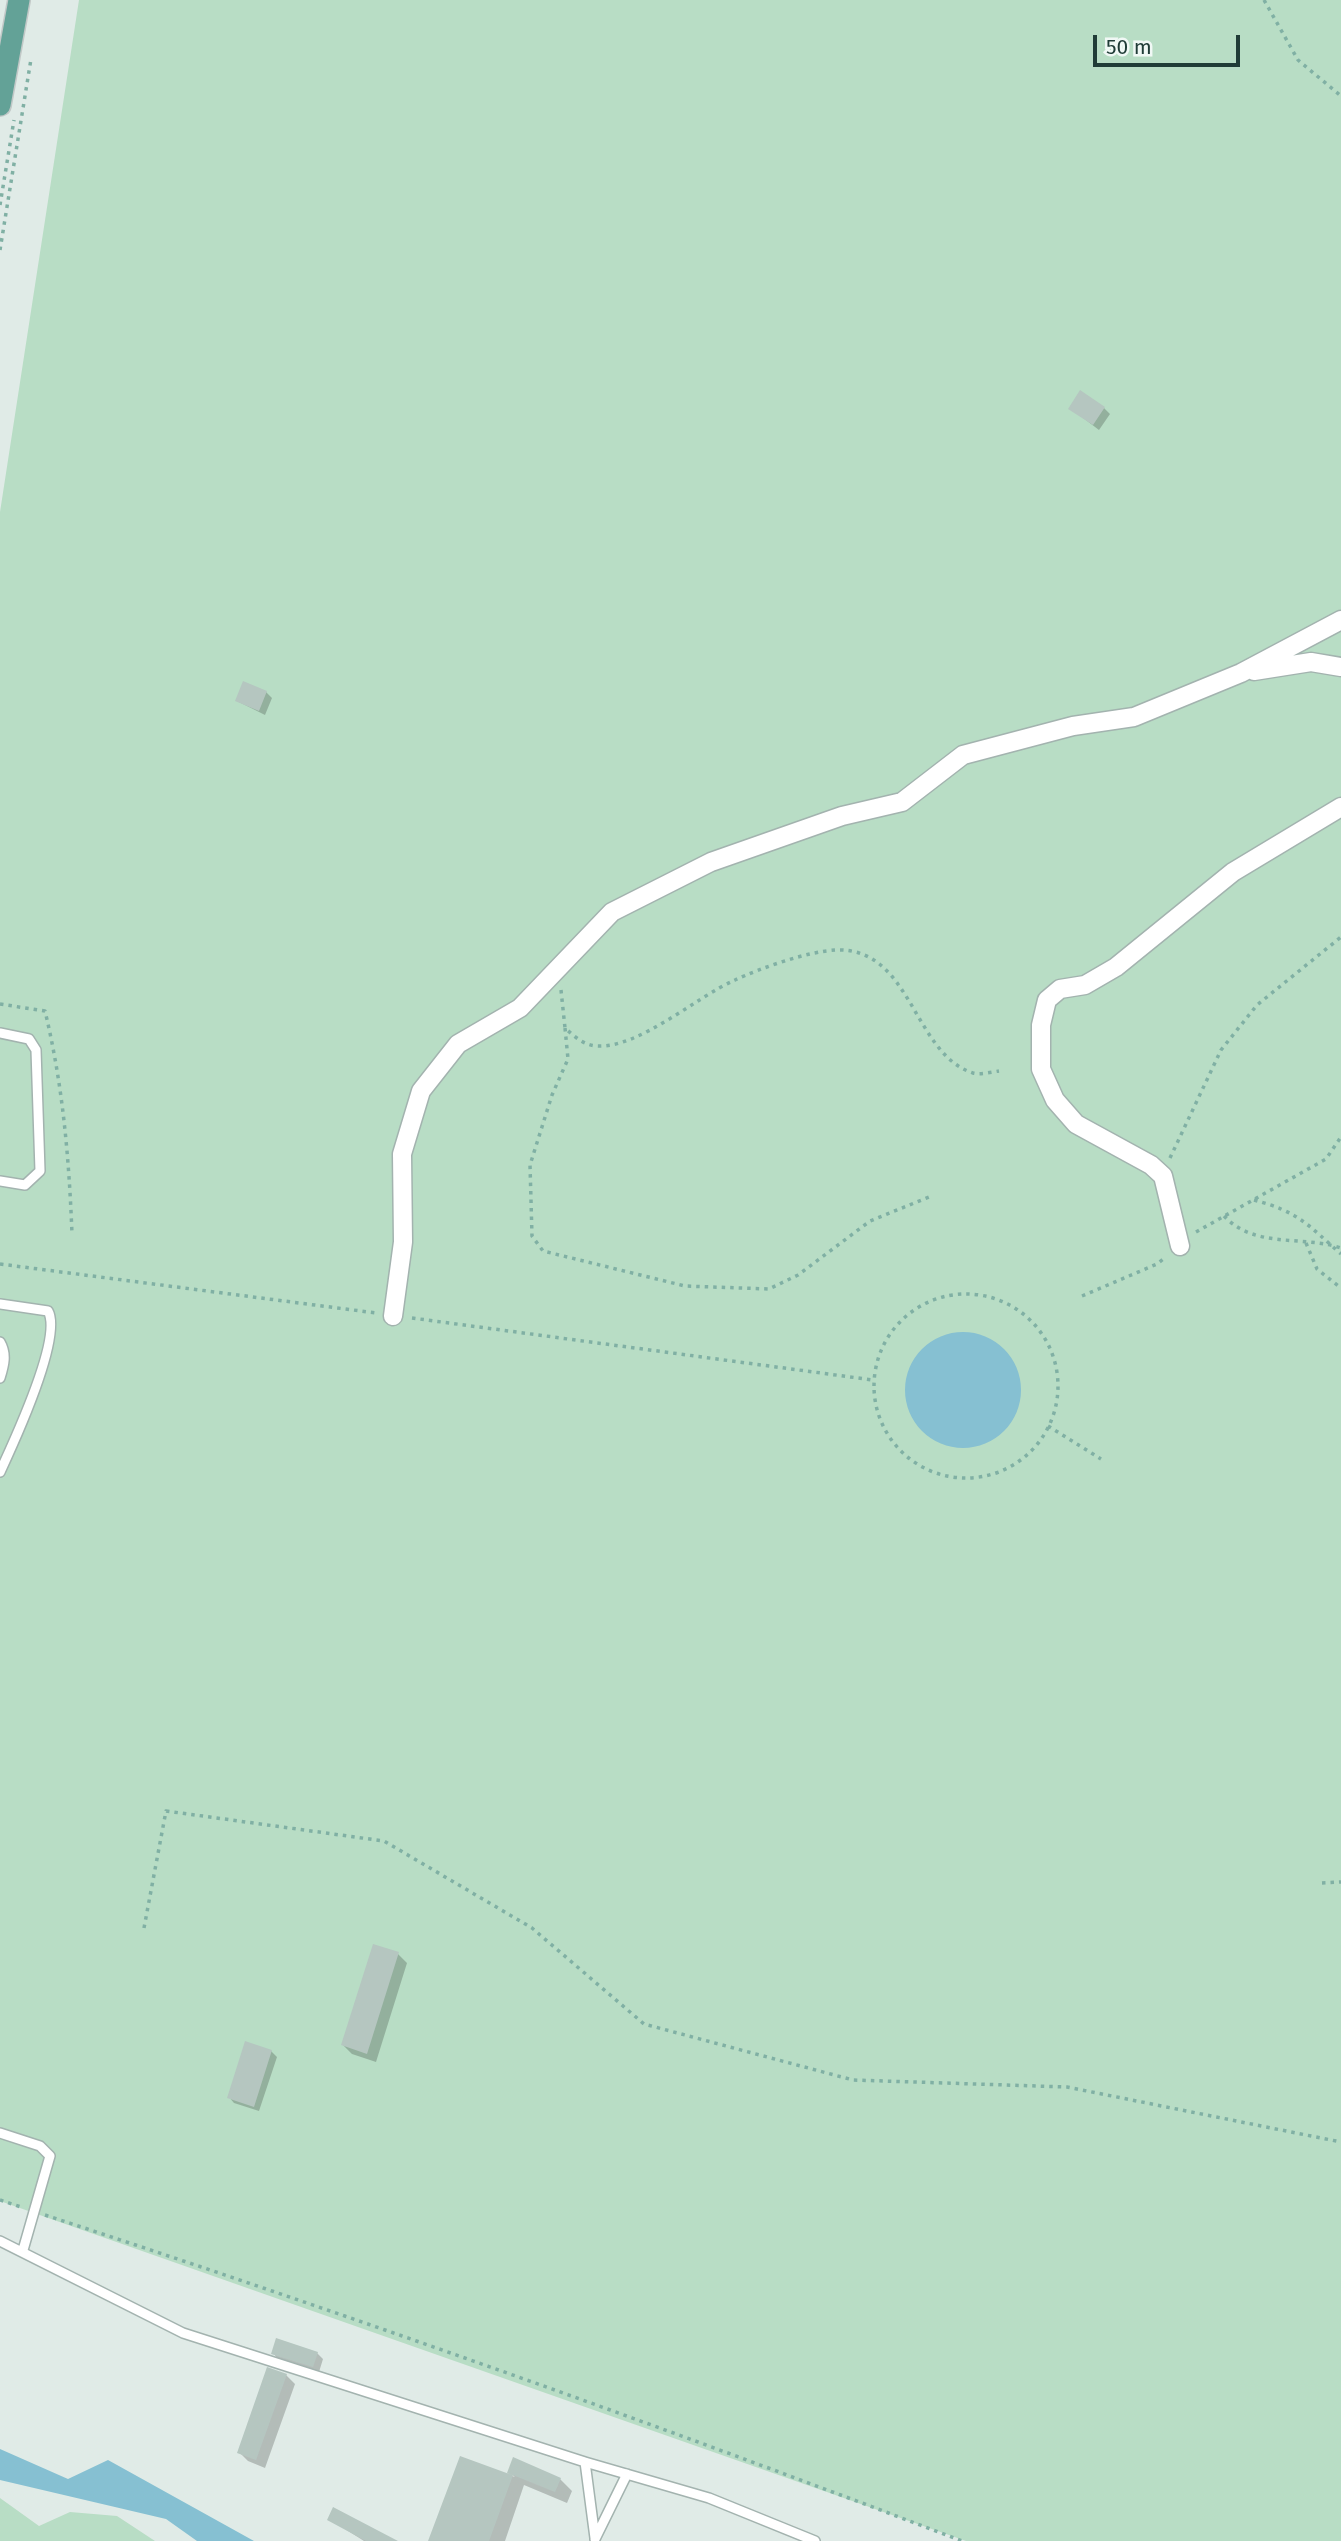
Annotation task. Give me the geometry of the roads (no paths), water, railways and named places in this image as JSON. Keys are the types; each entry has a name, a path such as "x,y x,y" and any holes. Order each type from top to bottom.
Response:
{"main road":[{"path":"0,105 19,0"}],"street":[{"path":"393,1316 403,1242 402,1154 421,1091 458,1044 520,1009 612,912 710,862 842,816 902,802 962,755 1073,726 1134,717 1241,673 1341,620"},
{"path":"1241,673 1311,662 1341,667"},
{"path":"1180,1246 1163,1176 1151,1165 1076,1124 1055,1100 1041,1069 1041,1025 1047,1000 1060,989 1086,985 1116,967 1233,872 1341,807"}],"lane":[{"path":"0,1033 29,1039 34,1044 40,1171 25,1185 0,1181"},
{"path":"0,1304 48,1311 52,1333 25,1419 0,1472"},
{"path":"0,1342 4,1349 5,1362 0,1378"},
{"path":"0,2133 40,2146 50,2156 23,2250"},
{"path":"0,2241 23,2250 183,2333 586,2462 709,2498 815,2541"},
{"path":"586,2462 595,2540"},
{"path":"595,2540 627,2474"}],"water":[{"path":"963,1332 985,1336 1004,1349 1017,1368 1021,1390 1017,1412 1004,1431 985,1444 963,1448 941,1444 922,1431 909,1412 905,1390 909,1368 922,1349 941,1336"},
{"path":"0,2449 68,2479 108,2460 254,2541 197,2541 166,2519 0,2480"}]}
